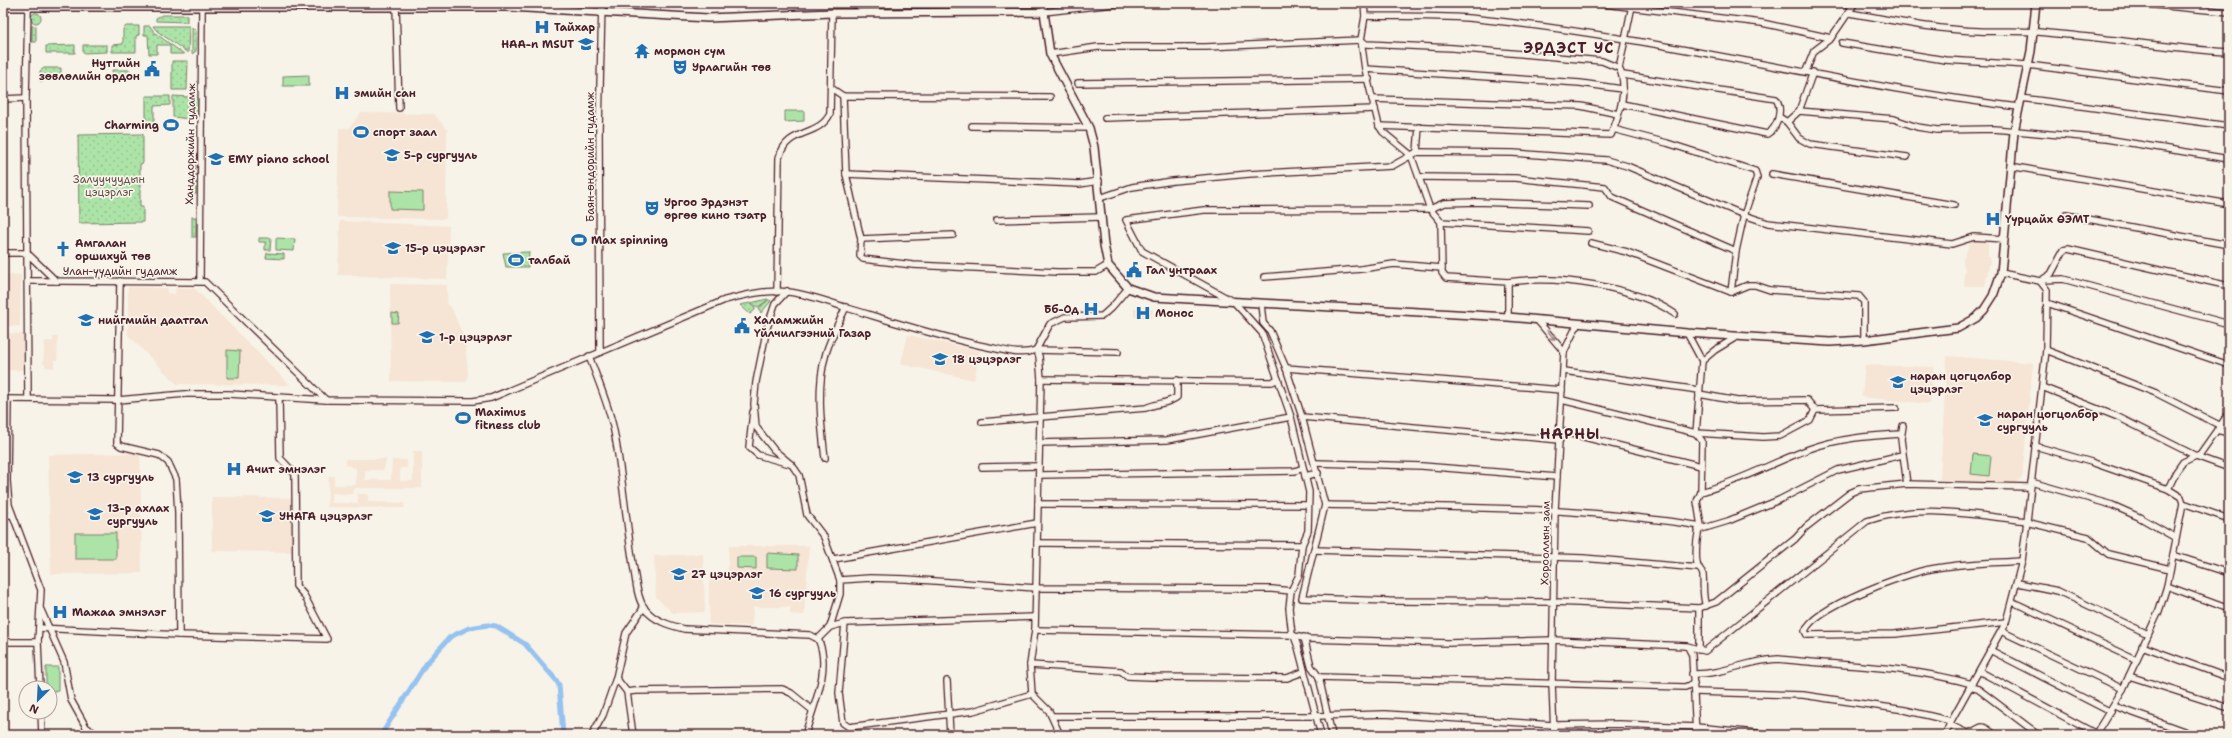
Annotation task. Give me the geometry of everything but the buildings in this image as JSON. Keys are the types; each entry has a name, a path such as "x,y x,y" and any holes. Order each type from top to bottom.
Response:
{"main road":[{"path":"3,7 28,8 202,4 396,6 602,11 659,17 708,18 832,13 1044,12 1050,54 1089,128 1094,147 1099,181 1101,217 1108,266 1128,288 1154,297 1508,317 1688,333 1830,342 1864,340 1942,331 1967,324 1984,310 1993,296 2001,273 2014,132 2028,65 2036,3"}],"street":[{"name":"Баян-өндорийн гудамж","path":"600,352 599,129 602,3"},
{"path":"1044,3 1044,12 1122,3"},
{"path":"1364,3 1365,16 1361,40 1365,69 1369,79 1372,99 1379,126 1383,132 1411,155 1430,209 1441,222 1442,273 1446,278 1508,282 1525,280 1604,287 1658,304 1675,314"},
{"path":"1595,3 1632,6 1762,23 1831,38"},
{"path":"1806,71 1814,51 1831,38 1850,13 1854,4 1842,3"},
{"path":"2134,3 2229,12"},
{"name":"Ханддоржийн гудамж","path":"200,281 202,4"},
{"path":"396,6 399,108"},
{"path":"1619,68 1632,6"},
{"path":"28,8 26,98 28,399"},
{"path":"776,292 778,171 781,149 787,140 826,121 831,108 832,13"},
{"path":"1850,13 1908,23 1978,31 2033,31 2122,40 2174,48 2229,52"},
{"path":"1365,16 1477,19 1626,38 1941,97 2019,107"},
{"path":"1050,54 1098,47 1206,48 1361,40 1366,44 1454,48 1602,61 1619,68 1623,75 1622,104 1611,135 1567,132 1379,126"},
{"path":"1842,43 1944,60 2028,65 2229,91"},
{"path":"1365,69 1580,83 1622,89"},
{"path":"1788,122 1799,111 1813,72"},
{"path":"1622,104 1767,134 1772,130 1779,117 1779,105 1776,99 1623,75"},
{"path":"1078,83 1369,79"},
{"path":"831,88 843,96 1050,97"},
{"path":"843,96 846,174 861,239 860,256 863,259 875,262 1056,272 1096,272 1108,266"},
{"path":"3,99 26,98"},
{"path":"2021,98 2229,126"},
{"path":"1372,99 1581,106 1618,114"},
{"path":"1105,118 1375,109"},
{"path":"1799,111 1894,119 1917,127 1937,130 1994,129 2014,132 2106,139 2229,159"},
{"path":"1779,117 1788,122 1799,138 1810,144 1907,157"},
{"path":"972,126 1089,128"},
{"path":"1417,152 1419,127"},
{"path":"1613,128 1753,169 1757,177 1744,215 1736,251 1731,292"},
{"path":"1100,198 1132,186 1173,181 1249,174 1392,166 1417,152 1513,153 1606,160 1627,166 1744,215 1768,223 1952,244 1974,237 2004,239"},
{"path":"2010,166 2229,204"},
{"path":"846,174 1079,184 1099,181"},
{"path":"1772,174 1954,205"},
{"path":"1418,177 1515,178 1605,186 1612,197 1736,251"},
{"path":"1321,735 1317,716 1293,635 1289,608 1291,591 1299,575 1302,546 1308,531 1308,505 1310,492 1291,417 1262,333 1234,302 1142,251 1126,220 1204,210 1430,209 1444,203 1477,202 1589,206"},
{"path":"2066,215 2229,245"},
{"path":"997,220 1101,217"},
{"path":"1441,222 1588,231"},
{"path":"861,239 953,235"},
{"path":"1591,243 1627,252 1731,292 1748,285 1755,285 1770,290 1859,296 1864,302 1864,340"},
{"path":"2040,281 2051,274 2064,250 2068,249 2229,286"},
{"path":"3,253 27,253"},
{"name":"Улан-үүдийн гудамж","path":"27,253 56,281 200,281"},
{"path":"1264,278 1360,269 1394,264 1442,268"},
{"path":"2001,273 2040,281 2063,280 2229,324"},
{"path":"28,281 56,281"},
{"path":"120,281 117,443 159,455 168,462 176,479 178,512 179,635"},
{"path":"200,281 205,282 216,292 326,400"},
{"path":"1945,735 1950,723 2006,622 2018,583 2027,521 2046,350 2047,290 2040,281"},
{"path":"1508,282 1508,317"},
{"path":"1036,350 1050,324 1065,317 1102,316 1112,307 1128,288"},
{"path":"787,291 775,304 767,328 756,382 749,447 758,456 792,465"},
{"path":"40,680 38,642 41,590 37,575 12,515 7,481 5,399 118,400 185,394 229,394 326,400 473,401 491,398 725,300 752,294 787,291 964,342 1015,353 1028,353 1036,350 1118,352"},
{"path":"2047,303 2229,365"},
{"path":"1262,304 1262,322 1270,331 1286,368 1316,463 1325,505 1302,598 1389,601 1554,602 1699,608 1716,602 1795,539 1806,527 1850,493 1859,489 1907,484 2031,485 2112,505 2140,517 2176,538"},
{"path":"825,458 820,422 823,366 827,352 846,307"},
{"path":"1537,320 1564,352"},
{"name":"Хорооллын зам","path":"1554,735 1552,684 1555,510 1564,352 1578,323"},
{"path":"1688,333 1702,361 1696,433 1702,441 1701,492 1697,501 1699,528 1696,547 1698,568 1703,573 1704,601 1706,606"},
{"path":"1702,361 1715,350 1738,336"},
{"path":"1036,350 1039,356 1041,379 1035,630 1030,665 1032,694 1052,716 1060,735"},
{"path":"2046,350 2156,393 2229,433"},
{"path":"589,356 599,379 614,430 629,544 637,587 644,607 664,624 684,629 810,635 818,639 824,658 818,694 805,735"},
{"path":"1286,368 1562,390"},
{"path":"1564,371 1699,392 1737,401 1807,400 1815,410"},
{"path":"1041,379 1272,382 1278,379"},
{"path":"982,422 1146,408 1177,397 1177,380"},
{"path":"2042,387 2118,417 2196,456 2229,468"},
{"path":"39,628 179,635 327,639 304,595 296,586 295,474 280,458 279,398"},
{"path":"1562,400 1696,433 1762,437 1780,436 1810,420 1815,410"},
{"path":"754,404 756,427 774,450 792,465 800,475 807,515 824,536 834,559 840,580 840,594 830,627 818,639"},
{"path":"1815,410 1896,408"},
{"path":"2168,489 2176,472 2183,462 2200,454 2229,413"},
{"path":"1039,443 1167,440 1291,417"},
{"path":"1302,417 1560,440"},
{"path":"1903,426 1901,434 1902,455 1907,484"},
{"path":"1560,431 1701,466"},
{"path":"1701,492 1760,471 1809,449 1843,439 1901,434"},
{"path":"1979,671 2097,735 2130,676 2167,586 2183,503 2181,497 2168,489 2091,462 2035,446"},
{"path":"1325,505 1555,510 1644,518 1699,528 1728,522 1779,500 1838,470 1902,455"},
{"path":"1316,463 1422,466 1557,477"},
{"path":"982,467 1039,466"},
{"path":"1038,475 1295,471 1303,468"},
{"path":"1305,476 1318,473"},
{"path":"2183,503 2229,520"},
{"path":"1038,504 1308,505"},
{"path":"1035,630 1293,635 1304,637 1448,643 1553,640 1687,646 1705,651 1712,647 1867,521 1893,513 1936,510 2027,521 2088,537 2108,554 2170,569"},
{"path":"3,515 12,515"},
{"path":"834,559 1037,523"},
{"path":"1037,543 1302,546"},
{"path":"1314,550 1555,557 1698,568"},
{"path":"2173,555 2229,574"},
{"path":"2006,622 1895,634 1808,635 1805,631 1824,612 1841,602 1909,574 1954,565 2022,561"},
{"path":"840,580 891,578 1036,588 1264,589 1291,591"},
{"path":"2018,583 2058,591 2148,634"},
{"path":"2167,586 2229,609"},
{"path":"2013,602 2136,660"},
{"path":"592,735 603,715 616,678 626,633 644,607"},
{"path":"1699,608 1699,650"},
{"path":"40,609 64,662 71,700 86,727 97,735"},
{"path":"830,627 845,624 1035,617"},
{"path":"845,624 839,697 843,723 845,726 849,727 948,714 989,707 1032,694"},
{"path":"2001,631 2123,689"},
{"path":"1304,637 1311,666 1319,677 1332,735"},
{"path":"3,642 38,642"},
{"path":"1687,646 1692,655 1696,735"},
{"path":"2142,646 2229,678"},
{"path":"1990,650 2111,712"},
{"path":"1692,674 1710,674 1762,660 1778,659 1903,672 1953,679 1978,690 2039,735"},
{"path":"1030,665 1114,670 1121,671 1128,676 1151,677 1288,678 1303,672"},
{"path":"2130,676 2229,708"},
{"path":"1319,677 1685,687 1694,683"},
{"path":"616,678 627,692 633,735"},
{"path":"947,681 950,735"},
{"path":"627,692 635,690 782,689 791,693 812,710"},
{"path":"1695,692 1803,695 1905,710 1950,723 1967,733 1980,727 1985,727 1995,735"},
{"path":"2114,706 2195,735"},
{"path":"1052,716 1328,716 1385,714 1553,725 1619,724 1696,727 1776,735"},
{"path":"41,720 42,735"}],"shaded area":[{"name":"5-р сургууль","path":"361,113 434,114 447,130 446,219 337,217 339,128 349,128"},
{"name":"15-р цэцэрлэг","path":"340,221 449,226 447,279 338,275"},
{"path":"1988,239 1988,257 1990,257 1990,261 1985,286 1964,286 1965,271 1963,260 1971,240"},
{"path":"3,275 21,275 20,326 3,326"},
{"name":"1-р цэцэрлэг","path":"390,284 447,285 447,304 452,309 465,341 468,374 466,382 391,381"},
{"path":"128,287 167,288 167,293 175,294 176,288 194,288 290,385 177,384 128,335"},
{"name":"Монос","path":"1134,308 1153,309 1152,318 1134,317"},
{"path":"3,333 23,334 23,370 3,370"},
{"name":"18 цэцэрлэг","path":"908,335 980,351 974,380 901,364"},
{"path":"53,337 58,337 57,360 54,360 54,368 45,367 45,364 43,363 45,341 53,341"},
{"name":"наран цогцолбор сургууль","path":"1947,356 2033,363 2022,478 2015,483 1940,480"},
{"name":"наран цогцолбор цэцэрлэг","path":"1865,365 1934,367 1930,404 1862,397"},
{"path":"413,451 422,451 422,488 355,488 352,494 331,493 331,503 358,503 358,494 368,494 368,502 404,503 404,508 327,507 329,476 334,476 334,485 356,485 356,468 346,465 346,459 386,459 384,470 365,470 365,480 391,480 392,460 407,460 407,468 400,468 400,481 413,481"},
{"name":"13-р ахлах сургууль","path":"140,453 142,573 51,574 48,455"},
{"path":"212,497 293,498 293,552 212,551"},
{"name":"16 сургууль","path":"729,546 809,546 804,615 790,614 790,607 753,607 752,626 709,624 709,580 727,579"},
{"name":"27 цэцэрлэг","path":"703,554 705,612 673,613 656,597 654,556"}],"green space":[{"path":"34,13 38,13 40,14 40,22 34,23 31,20 31,16"},
{"path":"162,15 187,15 187,22 156,21 156,18"},
{"path":"32,26 36,26 36,42 32,42"},
{"path":"126,26 139,26 139,35 136,36 136,52 112,52 112,45 123,44 123,29"},
{"path":"144,26 150,26 155,33 184,54 170,54 170,45 157,45 157,54 149,54 148,35 144,35"},
{"path":"153,26 189,26 188,53 157,31"},
{"path":"192,27 196,31 196,51 192,54"},
{"path":"75,45 75,53 46,53 46,46"},
{"path":"83,45 107,45 107,52 83,53"},
{"path":"172,61 188,61 187,90 172,90"},
{"path":"44,68 61,68 61,75 43,75 43,81 40,81 40,71"},
{"path":"112,70 130,70 130,75 113,76"},
{"path":"309,75 309,86 283,86 283,76"},
{"path":"146,96 170,96 170,105 154,106 154,121 146,130"},
{"path":"173,96 189,97 189,119 173,117"},
{"path":"194,97 198,101 198,114 194,117"},
{"path":"785,111 804,111 804,121 785,122"},
{"name":"Залуучуудын цэцэрлэг","path":"143,134 143,163 140,164 140,207 143,207 143,222 79,223 78,135"},
{"path":"191,159 195,159 196,176 191,176"},
{"path":"191,179 196,179 196,194 191,194"},
{"path":"390,191 423,192 423,210 390,209"},
{"path":"192,217 196,217 196,237 192,237"},
{"path":"259,238 271,238 270,250 265,250 265,242 259,242"},
{"path":"276,238 295,239 294,251 276,250"},
{"name":"талбай","path":"529,252 528,267 506,267 503,253"},
{"path":"267,253 284,254 284,259 266,258"},
{"path":"767,299 771,301 761,313 759,308 768,300 758,307 751,303"},
{"path":"750,303 755,307 755,310 750,314 740,305"},
{"path":"392,313 399,314 398,323 392,323"},
{"path":"227,350 240,351 239,378 227,378"},
{"path":"1973,454 1991,456 1989,476 1971,474"},
{"path":"75,533 116,533 116,559 75,559"},
{"path":"767,553 798,555 798,569 767,568"},
{"path":"737,557 756,557 756,569 737,568"},
{"path":"46,667 58,667 58,680 46,680"}],"waterway":[{"path":"381,735 426,664 450,637 469,628 488,625 496,626 525,644 556,680 559,685 563,735"}],"place":[{"name":"Тайхар","path":"542,27"},
{"name":"HAA-n MSUT","path":"586,44"},
{"name":"мормон сүм","path":"642,51"},
{"name":"Урлагийн төв","path":"680,67"},
{"name":"Нутгийн зөвлөлийн ордон","path":"152,69"},
{"name":"эмийн сан","path":"342,93"},
{"name":"Charming","path":"171,125"},
{"name":"спорт заал","path":"361,132"},
{"name":"5-р сургууль","path":"392,155"},
{"name":"EMY piano school","path":"216,159"},
{"name":"Ургоо Эрдэнэт өргөө кино тэатр","path":"652,208"},
{"name":"Үүрцайх ӨЭМТ","path":"1993,219"},
{"name":"Max spinning","path":"579,240"},
{"name":"15-р цэцэрлэг","path":"393,248"},
{"name":"Амгалан оршихуй төв","path":"63,249"},
{"name":"талбай","path":"516,260"},
{"name":"Гал унтраах","path":"1134,270"},
{"name":"Бб-Од","path":"1091,309"},
{"name":"Монос","path":"1143,313"},
{"name":"нийгмийн даатгал","path":"86,320"},
{"name":"Халамжийн Үйлчилгээний Газар","path":"742,326"},
{"name":"1-р цэцэрлэг","path":"427,337"},
{"name":"18 цэцэрлэг","path":"940,359"},
{"name":"наран цогцолбор цэцэрлэг","path":"1898,382"},
{"name":"Maximus fitness club","path":"463,418"},
{"name":"наран цогцолбор сургууль","path":"1985,420"},
{"name":"Ачит эмнэлэг","path":"234,469"},
{"name":"13 сургууль","path":"75,477"},
{"name":"13-р ахлах сургууль","path":"95,514"},
{"name":"УНАГА цэцэрлэг","path":"267,516"},
{"name":"27 цэцэрлэг","path":"679,574"},
{"name":"16 сургууль","path":"757,593"},
{"name":"Maжаа эмнэлэг","path":"60,612"}],"district":[{"name":"ЭРДЭСТ УС","path":"1569,48"},
{"name":"НАРНЫ","path":"1570,434"}]}
